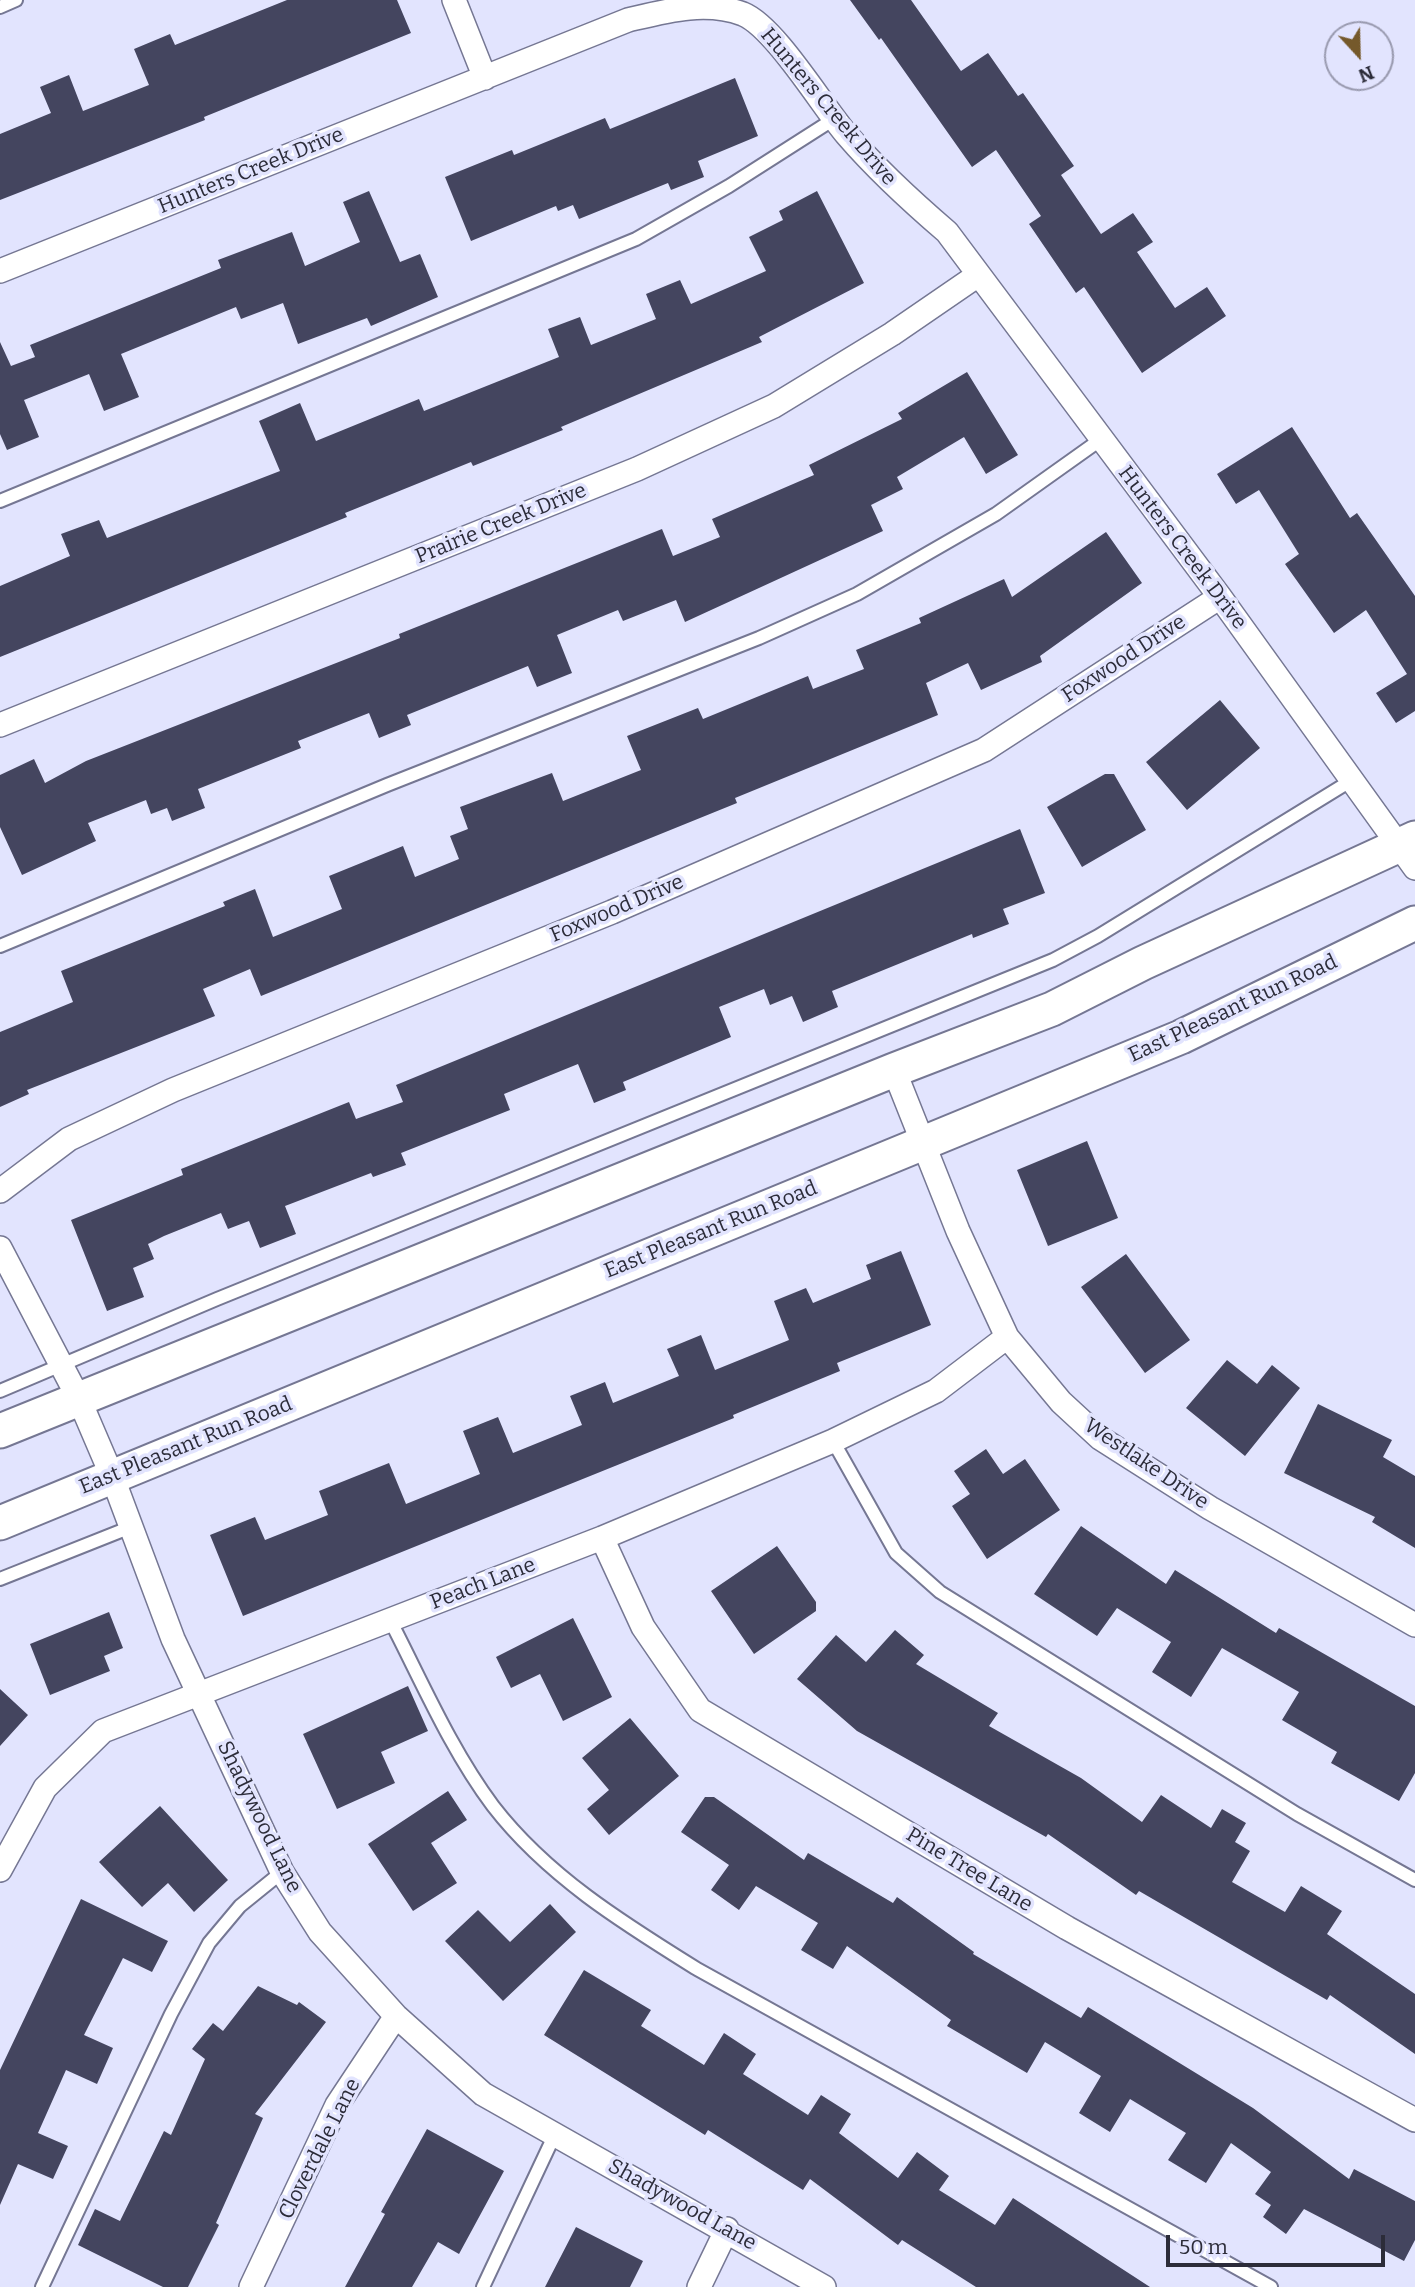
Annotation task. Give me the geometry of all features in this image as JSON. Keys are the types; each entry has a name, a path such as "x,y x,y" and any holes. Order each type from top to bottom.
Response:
{"main road":[{"path":"0,1431 894,1070 1052,1009 1143,963 1410,851"},
{"name":"East Pleasant Run Road","path":"0,1523 1181,1037 1415,923"}],"street":[{"path":"454,0 485,78"},
{"name":"Hunters Creek Drive","path":"0,271 628,20 710,5 745,14 766,31 834,119 895,187 947,232 1220,597 1352,780 1410,851"},
{"name":"Prairie Creek Drive","path":"0,725 624,474 762,412 892,334 978,275"},
{"name":"Foxwood Drive","path":"0,1191 69,1139 173,1090 612,912 984,750 1220,597"},
{"name":"Westlake Drive","path":"894,1070 958,1231 1007,1337 1061,1402 1100,1438 1210,1508 1415,1625"},
{"name":"Shadywood Lane","path":"0,1248 79,1399 112,1476 173,1639 282,1872 320,1932 396,2016 483,2094 727,2229 824,2287"},
{"name":"Peach Lane","path":"0,1870 45,1788 103,1731 602,1538 833,1441 936,1391 1007,1337"},
{"name":"Pine Tree Lane","path":"602,1538 643,1627 700,1710 1067,1928 1415,2120"},
{"name":"Cloverdale Lane","path":"251,2287 337,2105 396,2016"},
{"path":"699,2287 727,2229"}],"lane":[{"path":"0,7 16,0"},
{"path":"0,501 636,239 729,186 834,119"},
{"path":"0,946 387,785 759,638 857,594 996,514 1100,440"},
{"path":"0,1391 1052,960 1098,936 1352,780"},
{"path":"833,1441 896,1553 940,1592 1297,1814 1415,1880"},
{"path":"0,1579 131,1527"},
{"path":"390,1619 458,1751 494,1806 540,1857 606,1913 696,1969 1270,2287"},
{"path":"42,2287 172,2014 209,1943 240,1906 282,1872"},
{"path":"483,2287 555,2134"}],"building":[{"path":"287,0 397,0 411,33 204,117 205,120 0,200 0,134 51,113 40,87 69,75 83,111 149,85 134,49 170,34 175,45"},
{"path":"850,0 911,0 961,71 988,53 1018,96 1023,93 1074,166 1061,175 1101,234 1133,213 1153,242 1137,252 1175,308 1207,287 1226,316 1142,373 1084,287 1076,293 1029,224 1041,216 996,150 972,167 881,38 879,40"},
{"path":"735,78 758,136 698,161 704,177 671,190 668,183 579,219 573,205 558,211 556,206 471,241 445,177 512,150 514,155 605,118 610,129"},
{"path":"369,191 400,262 420,254 438,297 371,326 367,318 298,344 283,303 241,319 236,307 121,354 139,397 104,411 89,374 24,400 39,437 7,450 0,434 0,342 11,366 35,357 30,345 221,268 218,260 292,232 305,266 360,242 343,202"},
{"path":"817,191 864,283 759,337 762,342 561,427 563,430 473,466 471,462 345,513 347,517 0,657 0,586 70,556 61,534 99,520 107,538 280,471 259,421 300,403 316,441 419,399 424,411 559,357 548,329 580,317 591,345 656,319 646,294 680,280 691,304 766,271 749,237 783,220 779,211"},
{"path":"967,372 1018,455 986,474 964,437 897,477 903,489 871,505 883,531 685,622 676,600 623,621 618,610 557,635 572,673 537,687 528,666 407,715 411,725 379,738 369,713 298,741 301,748 198,789 205,808 172,821 167,808 151,814 146,800 88,823 96,841 22,875 0,827 0,775 34,759 45,783 86,761 400,638 399,634 662,529 673,556 720,537 712,519 814,475 809,465 902,419 898,413"},
{"path":"1292,427 1350,518 1357,513 1415,596 1415,711 1396,723 1376,693 1407,674 1366,610 1334,633 1285,564 1299,554 1259,490 1236,504 1217,474"},
{"path":"1106,532 1142,583 1040,656 1042,662 981,690 968,663 926,683 938,715 735,798 737,803 261,996 250,969 203,989 215,1016 27,1090 29,1094 0,1107 0,1032 73,1002 61,971 225,906 223,902 255,889 273,937 342,909 329,876 403,846 415,877 459,859 450,836 468,829 460,807 552,773 563,801 641,770 627,736 698,708 703,719 808,676 813,689 864,669 856,650 921,623 919,618 1004,579 1012,597"},
{"path":"1220,700 1260,748 1187,810 1146,762"},
{"path":"1105,774 1114,774 1146,830 1082,867 1047,807"},
{"path":"1020,829 1045,893 1003,909 1009,924 973,938 972,934 832,991 838,1007 803,1022 792,996 770,1005 764,989 719,1007 731,1037 623,1082 626,1090 594,1103 578,1064 504,1094 510,1110 401,1153 406,1165 373,1177 371,1173 285,1206 296,1234 260,1248 249,1221 228,1229 221,1213 164,1236 148,1244 154,1259 133,1268 144,1297 107,1311 71,1220 183,1175 181,1169 349,1102 356,1119 403,1102 396,1085"},
{"path":"1087,1141 1118,1218 1048,1246 1017,1170"},
{"path":"901,1251 931,1325 837,1363 840,1371 733,1415 734,1418 243,1616 210,1535 255,1517 265,1540 328,1515 319,1491 389,1463 406,1504 480,1474 463,1431 498,1417 513,1453 582,1425 570,1396 605,1382 613,1403 679,1376 667,1349 701,1335 715,1370 789,1340 774,1301 806,1288 813,1303 871,1279 866,1265"},
{"path":"1126,1254 1190,1340 1145,1373 1081,1287"},
{"path":"1227,1360 1257,1384 1272,1365 1300,1388 1245,1456 1186,1408"},
{"path":"1318,1404 1392,1440 1383,1457 1415,1476 1415,1548 1372,1522 1375,1517 1284,1473"},
{"path":"986,1449 1003,1474 1025,1459 1060,1510 987,1559 952,1506 970,1494 954,1471"},
{"path":"1081,1526 1166,1584 1175,1570 1276,1633 1279,1628 1415,1706 1415,1773 1399,1801 1331,1763 1337,1752 1282,1720 1299,1692 1222,1648 1191,1697 1152,1672 1171,1642 1117,1608 1097,1636 1034,1594"},
{"path":"777,1546 816,1602 816,1611 754,1654 711,1591"},
{"path":"109,1612 123,1648 104,1656 110,1671 50,1695 30,1644"},
{"path":"573,1618 612,1697 563,1721 540,1674 511,1688 496,1657"},
{"path":"895,1630 924,1655 916,1664 998,1713 989,1726 1081,1778 1142,1822 1161,1795 1211,1828 1222,1809 1246,1823 1235,1842 1250,1851 1232,1882 1285,1912 1301,1886 1342,1911 1327,1934 1415,1994 1415,2054 1330,1995 1327,2000 1139,1891 1136,1895 1048,1834 1046,1837 857,1731 797,1679 836,1635 866,1662"},
{"path":"408,1686 428,1731 381,1752 395,1783 337,1809 303,1734"},
{"path":"0,1689 28,1715 0,1746"},
{"path":"630,1718 679,1776 609,1835 587,1809 609,1790 582,1758"},
{"path":"448,1791 467,1820 431,1843 457,1883 413,1911 368,1844"},
{"path":"705,1797 714,1797 804,1860 808,1853 893,1903 897,1897 974,1952 973,1954 1081,2018 1088,2007 1253,2108 1349,2179 1354,2169 1415,2201 1415,2240 1404,2261 1304,2209 1286,2234 1263,2217 1271,2205 1255,2194 1271,2172 1231,2143 1206,2183 1168,2160 1186,2133 1130,2099 1110,2132 1079,2113 1101,2076 1045,2042 1027,2073 947,2026 951,2020 847,1946 833,1969 801,1950 818,1923 756,1886 739,1910 711,1890 729,1865 681,1832"},
{"path":"160,1806 228,1880 194,1912 168,1883 142,1907 99,1862"},
{"path":"81,1899 168,1941 152,1972 123,1958 84,2035 113,2048 97,2084 66,2070 38,2133 68,2146 53,2179 18,2164 0,2205 0,2070"},
{"path":"550,1904 576,1932 503,2001 445,1941 478,1910 510,1942"},
{"path":"584,1970 651,2010 641,2026 704,2065 724,2033 756,2054 743,2074 808,2115 821,2095 851,2114 839,2133 898,2178 917,2152 949,2176 939,2190 995,2225 1013,2198 1150,2287 976,2287 902,2240 898,2245 810,2179 803,2190 708,2130 705,2135 544,2035"},
{"path":"258,1986 297,2005 299,2002 326,2022 255,2114 263,2118 216,2223 219,2225 188,2287 163,2287 78,2245 95,2209 120,2221 164,2131 171,2135 205,2059 192,2049 213,2023 223,2031"},
{"path":"427,2129 504,2171 459,2254 438,2242 412,2287 345,2287 385,2214 381,2212"},
{"path":"576,2227 643,2261 630,2287 545,2287"}]}
